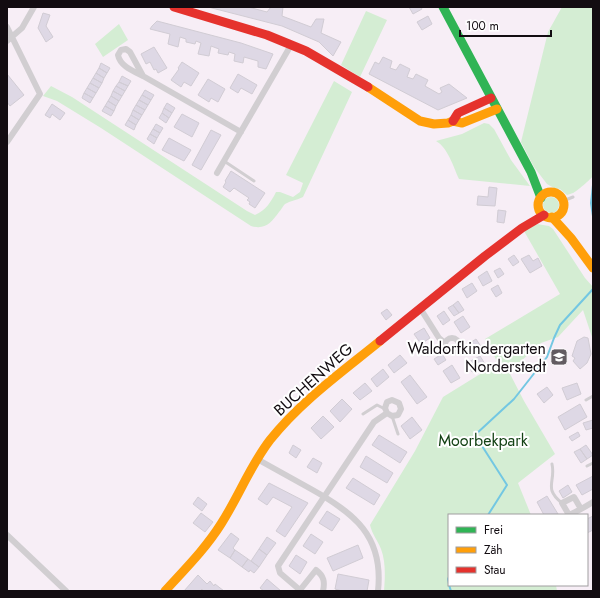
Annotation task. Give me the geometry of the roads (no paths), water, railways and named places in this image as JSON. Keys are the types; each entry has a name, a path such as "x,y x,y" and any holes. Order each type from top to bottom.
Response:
{"street":[{"path":"7,41 22,28 34,7"},
{"path":"174,7 267,35 290,44 325,61 420,121 440,124 453,121 462,123 497,109"},
{"path":"443,7 532,172 541,198"},
{"path":"7,27 40,94 7,142"},
{"path":"217,173 290,44"},
{"path":"143,76 130,52 126,49 121,50 118,55 122,64 143,76 241,132"},
{"path":"453,121 458,113 491,98"},
{"path":"532,172 545,188 558,194 563,201 564,206 562,212 558,216 545,214"},
{"path":"551,192 546,193 541,198 539,204 545,214 571,238 593,268"},
{"path":"562,212 571,238"},
{"name":"BUCHENWEG","path":"165,591 216,533 257,459 269,442 313,396 485,256 522,228 545,214"},
{"path":"420,308 439,338 446,343"},
{"path":"323,591 324,583 322,574 316,570 301,591 280,573 278,566 374,422 388,413"},
{"path":"257,459 343,508 358,522 372,543 378,562 378,591"},
{"path":"569,514 562,503 574,497 581,509"},
{"path":"572,514 593,502"},
{"path":"7,535 66,591"}],"lane":[{"path":"224,161 254,181"},
{"path":"563,201 573,197"},
{"path":"586,400 593,396"},
{"path":"363,414 376,405 388,413 398,434"},
{"path":"587,466 593,463"},
{"path":"552,464 554,472 550,486 556,498 562,503"}],"water":[{"path":"593,176 593,223 590,203"}],"waterway":[{"path":"489,514 507,485 475,435 514,399 547,357 560,325 593,289"},
{"path":"449,586 451,591"}],"place":[{"name":"Waldorfkindergarten Norderstedt","path":"559,357"}],"park label":[{"name":"Moorbekpark","path":"483,440"}]}
